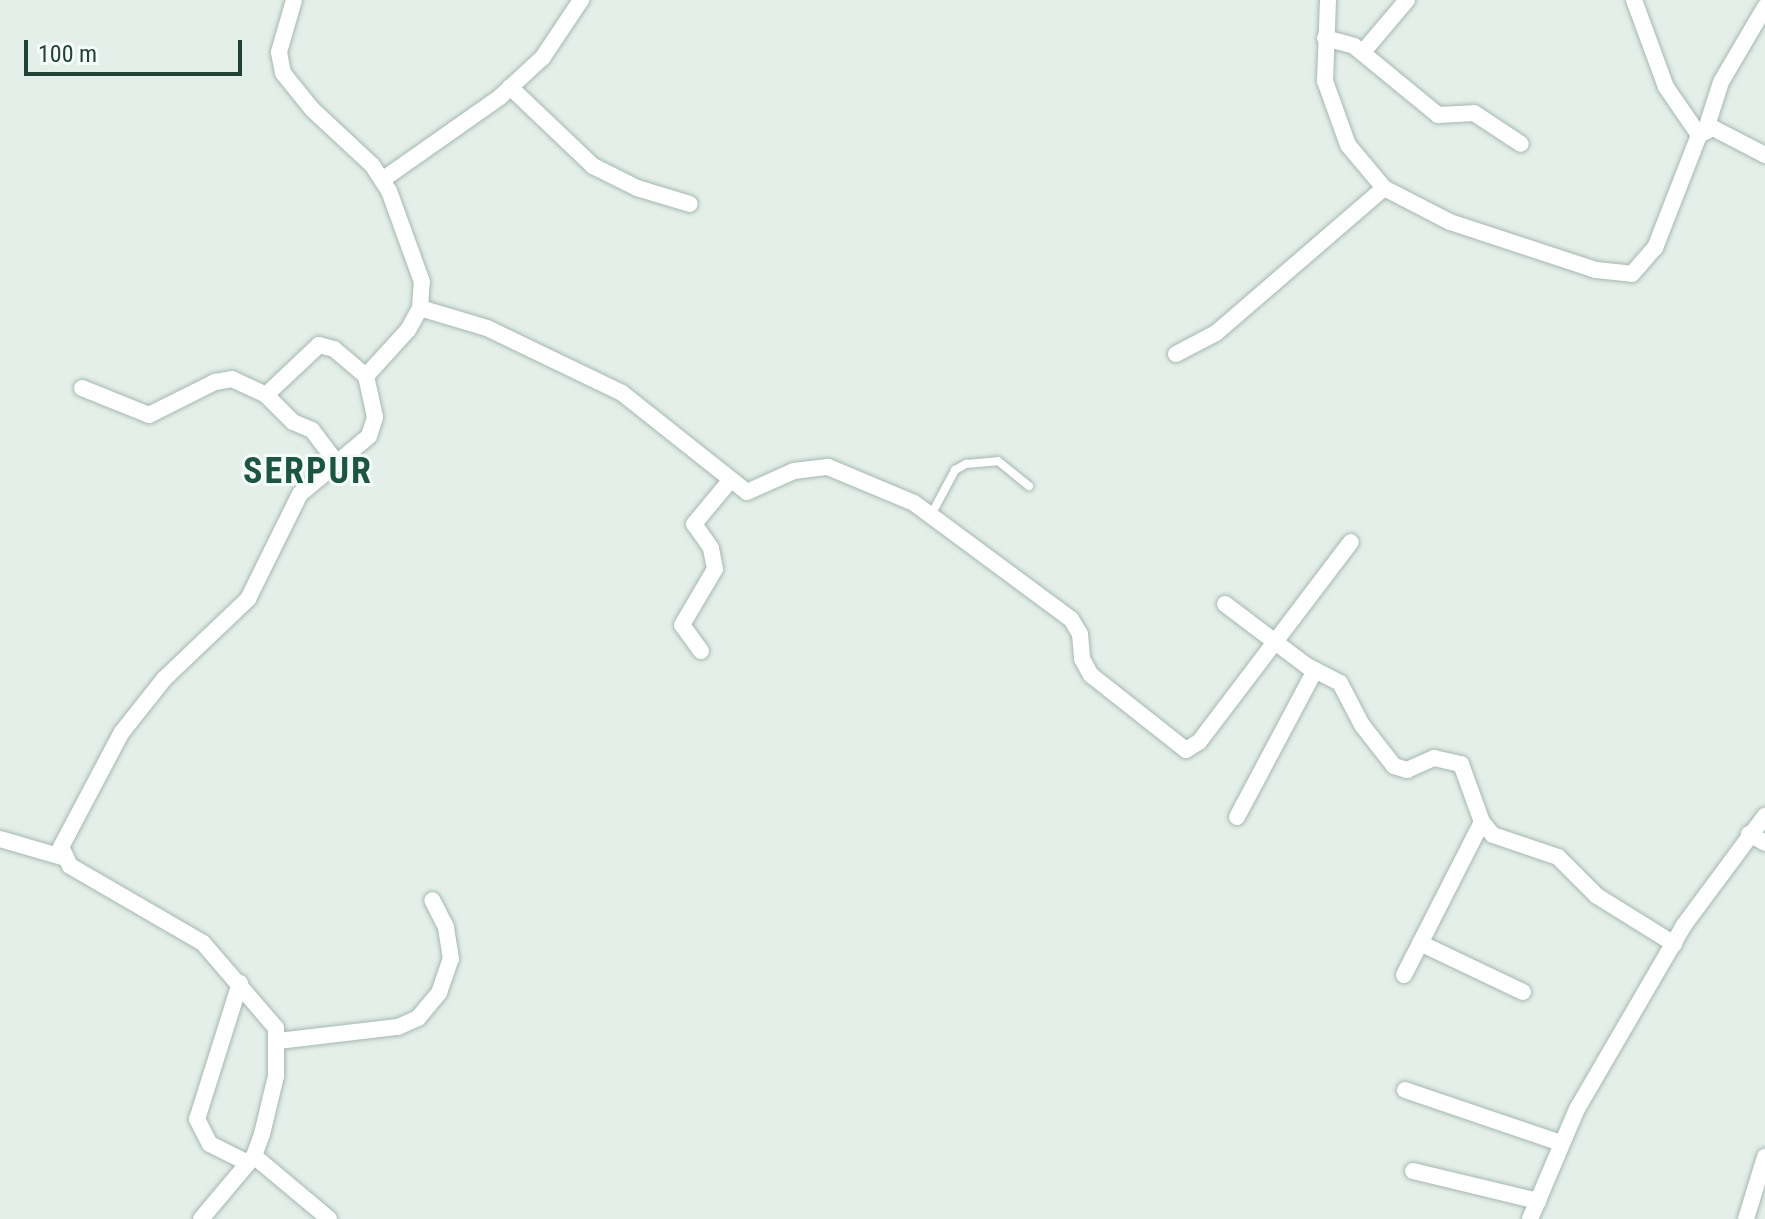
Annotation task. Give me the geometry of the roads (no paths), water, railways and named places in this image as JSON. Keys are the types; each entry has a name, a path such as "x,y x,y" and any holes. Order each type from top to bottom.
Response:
{"street":[{"path":"294,0 279,52 283,73 382,180 416,259 422,282 420,308 408,330 366,376"},
{"path":"382,180 510,87 543,57 581,0"},
{"path":"1328,0 1325,38 1329,103 1348,145 1384,188 1488,236 1596,270 1632,274 1655,248 1721,82 1765,7"},
{"path":"1363,52 1407,0"},
{"path":"1634,0 1666,87 1702,132 1734,136 1765,155"},
{"path":"1325,38 1363,52 1438,115 1474,113 1521,144"},
{"path":"510,87 593,166 637,188 690,204"},
{"path":"1176,354 1216,333 1384,188"},
{"path":"420,308 487,328 622,393 729,482 753,492 794,471 828,467 879,485 931,516 1071,619 1080,634 1082,659 1091,675 1186,750 1199,742 1351,542"},
{"path":"62,857 64,834 122,732 164,679 238,613 300,494 363,443 373,427 366,376 334,349 319,345 266,395"},
{"path":"82,388 149,415 225,379 266,395 293,422 312,430 337,463"},
{"path":"701,651 682,625 715,569 711,548 694,524 729,482"},
{"path":"1225,604 1275,643 1340,683 1362,725 1394,766 1407,770 1434,758 1461,764 1482,822 1500,840 1558,857 1597,896 1674,944"},
{"path":"1237,817 1315,670"},
{"path":"1530,1219 1561,1143 1674,944 1749,834 1765,816"},
{"path":"1404,975 1482,822"},
{"path":"1749,834 1765,843"},
{"path":"0,839 62,857 203,943 269,1015 278,1041 276,1076 251,1160 201,1219"},
{"path":"278,1041 398,1027 418,1018 439,993 451,959 446,927 432,900"},
{"path":"1420,943 1523,992"},
{"path":"240,983 197,1119 210,1144 251,1160 329,1219"},
{"path":"1405,1090 1561,1143"},
{"path":"1746,1219 1765,1157"},
{"path":"1413,1171 1538,1201"}],"lane":[{"path":"931,516 955,470 966,464 998,461 1029,486"}],"district":[{"name":"SERPUR","path":"308,472"}]}
